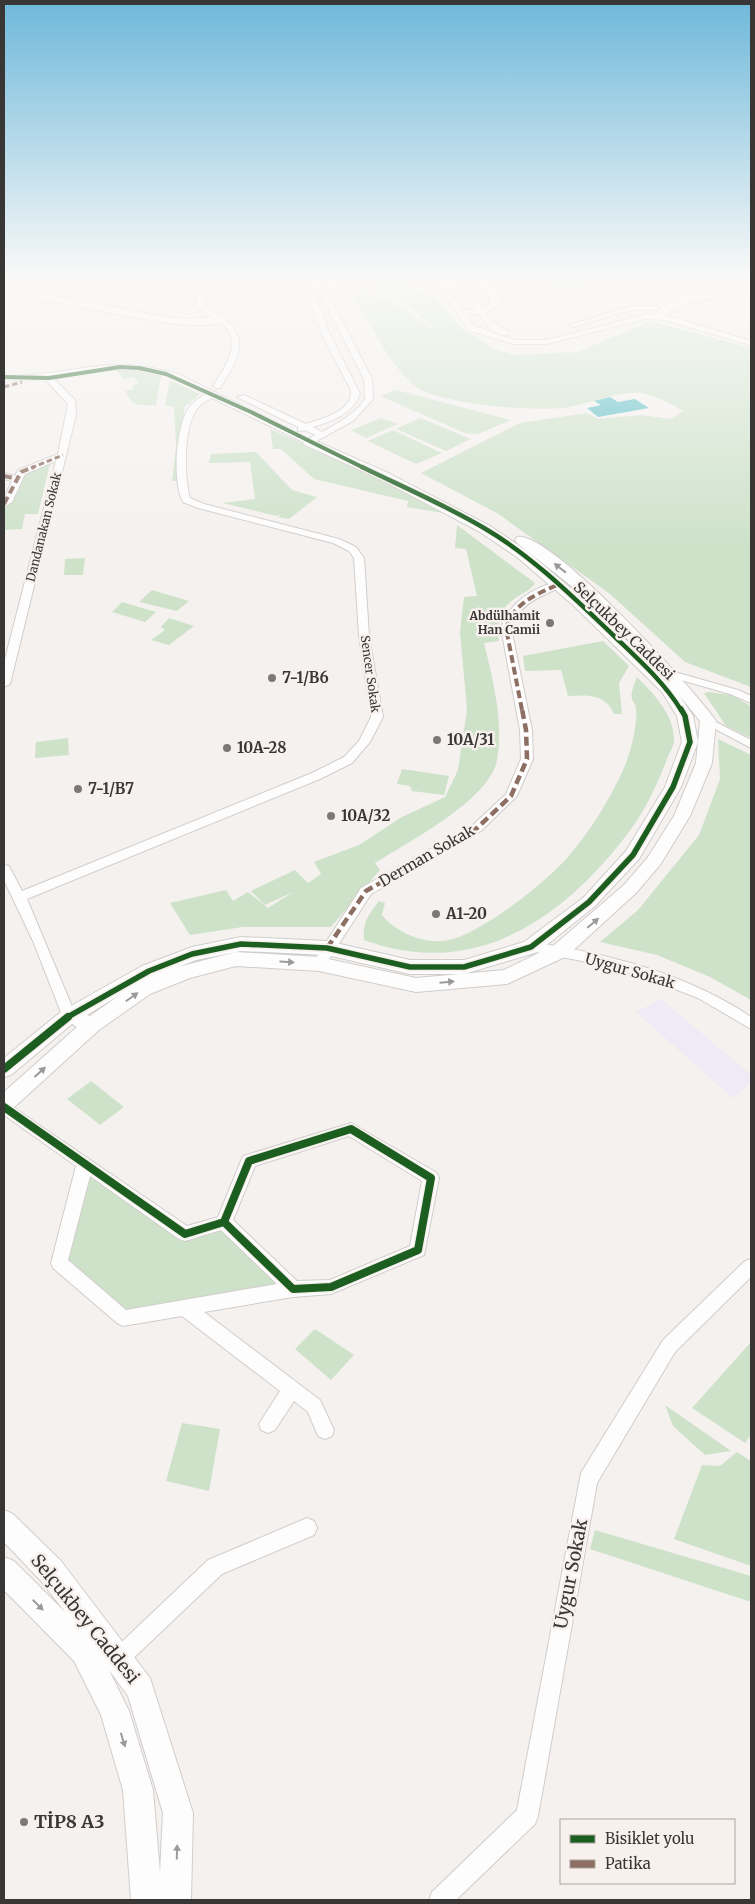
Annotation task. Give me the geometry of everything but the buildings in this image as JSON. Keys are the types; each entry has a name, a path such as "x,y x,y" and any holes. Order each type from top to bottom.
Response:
{"street":[{"name":"Selçukbey Caddesi","path":"4,377 33,376 87,365"},
{"name":"Selçukbey Caddesi","path":"4,1069 69,1016 149,971 192,954 241,944 410,967 464,967 531,947 589,902 633,855 673,787 690,742 685,716 668,689 659,668 522,554 484,529 384,476 309,442 174,368 157,365"},
{"path":"215,390 230,365"},
{"path":"293,433 336,416 351,404 356,394 354,384 342,365"},
{"path":"309,442 357,412 369,398 368,379 361,365"},
{"name":"Selçukbey Caddesi","path":"4,369 49,378 104,368 139,368 175,376 215,390 226,390"},
{"path":"4,387 33,376"},
{"name":"Dandanakan Sokak","path":"4,684 63,455 72,404 68,396 58,390 49,378"},
{"name":"Sencer Sokak","path":"20,897 182,829 316,776 348,760 364,742 377,717 364,636 359,558 353,549 336,541 186,500 182,489 185,425 194,406 215,390"},
{"name":"Selçukbey Caddesi","path":"4,1106 92,1025 143,989 185,972 236,959 323,956 416,985 507,977 560,951 630,889 654,862 682,816 704,763 708,721 579,583 524,541 477,513 306,427 235,394"},
{"path":"4,476 19,476 63,455"},
{"path":"4,504 8,502 19,476"},
{"name":"Derman Sokak","path":"323,956 350,918 366,891 477,828 511,796 527,759 526,730 506,628 509,616 518,606 557,585"},
{"path":"659,668 734,692 751,700"},
{"path":"708,721 751,745"},
{"path":"4,869 20,897 42,945 69,1016 92,1025"},
{"name":"Uygur Sokak","path":"531,947 560,951 669,979 739,1014 751,1024"},
{"path":"4,1106 185,1234 224,1222"},
{"path":"85,1164 59,1263 123,1318 292,1289 331,1287 418,1250 431,1178 351,1129 249,1161 224,1222"},
{"path":"224,1222 292,1289"},
{"name":"Uygur Sokak","path":"440,1900 527,1816 588,1480 668,1346 751,1266"},
{"path":"184,1307 314,1406 325,1430"},
{"path":"268,1424 292,1388"},
{"name":"Selçukbey Caddesi","path":"4,1523 51,1571 108,1668 114,1711 138,1790 148,1900"},
{"path":"108,1668 215,1567 307,1528"},
{"name":"Selçukbey Caddesi","path":"4,1571 84,1651 140,1688 178,1813 175,1900"}],"shaded area":[{"path":"661,999 751,1075 751,1083 733,1098 636,1012"}],"green space":[{"path":"395,365 751,365 751,687 685,662 610,594 497,513 421,473 520,423 587,413 598,419 641,415 671,419 683,411 657,398 641,393 621,394 563,408 531,409 490,406 433,395 420,389"},
{"path":"114,368 133,369 161,376 156,405 134,403 125,391 134,389 132,386 139,383 133,377 124,379"},
{"path":"170,380 200,394 184,407 182,481 172,481 176,447 174,407 165,406"},
{"path":"396,390 511,420 478,434 465,433 380,396"},
{"path":"381,418 398,424 366,438 351,430"},
{"path":"420,418 471,439 446,451 396,429"},
{"path":"270,429 350,464 443,513 407,507 408,501 314,479 281,449 273,449"},
{"path":"393,430 442,453 416,464 368,441"},
{"path":"256,452 292,490 317,497 289,519 278,517 281,514 276,516 223,503 255,499 250,462 209,463 211,454"},
{"path":"42,464 50,464 38,514 25,514 22,529 4,530 4,506 11,502 24,473"},
{"path":"457,525 535,583 529,590 511,601 503,611 498,628 499,641 484,643 496,701 499,731 497,760 491,775 480,790 446,819 375,863 380,870 331,927 243,927 190,935 170,903 226,890 233,901 248,892 268,908 293,892 265,905 251,891 295,870 308,883 321,874 314,862 359,845 402,817 445,797 458,770 467,710 460,632 464,597 477,596 466,549 455,548"},
{"path":"85,558 83,575 64,575 65,559"},
{"path":"152,590 189,601 177,611 139,602"},
{"path":"122,602 156,612 145,622 112,612"},
{"path":"169,618 194,626 169,645 151,640 165,630 161,627"},
{"path":"603,641 629,666 619,683 622,714 614,714 611,707 596,697 568,696 561,670 525,671 523,656"},
{"path":"637,677 656,697 667,714 673,731 673,745 651,797 641,815 604,863 576,891 546,915 514,934 479,947 443,953 405,951 364,940 364,929 367,919 379,901 385,903 382,915 401,931 425,940 442,941 456,938 472,931 490,920 509,908 557,869 592,826 606,804 624,768 635,731 636,708 632,697"},
{"path":"704,693 731,695 751,706 751,738 726,726"},
{"path":"68,738 69,755 35,758 36,742"},
{"path":"718,739 751,755 751,1000 710,977 657,955 600,942 638,910 699,835 720,779"},
{"path":"402,769 449,776 444,795 412,791 410,786 397,784"},
{"path":"91,1081 124,1107 100,1125 67,1099"},
{"path":"85,1164 185,1234 224,1222 293,1289 123,1318 59,1263"},
{"path":"315,1329 354,1355 331,1380 295,1349"},
{"path":"751,1342 751,1435 745,1443 692,1408"},
{"path":"665,1405 731,1451 705,1455 673,1426"},
{"path":"182,1423 220,1429 209,1491 166,1481"},
{"path":"737,1452 751,1461 751,1566 674,1539 702,1465 720,1466"},
{"path":"595,1530 751,1576 751,1602 590,1549"}],"water":[{"path":"610,397 618,402 635,399 649,408 598,417 587,408 601,405 594,401"}],"marked path":[{"path":"4,387 22,382"},
{"path":"4,504 7,502 21,472 63,455"},
{"path":"4,476 17,479"},
{"path":"327,948 366,891 477,828 511,796 527,759 526,730 506,628 509,619 526,600 557,585"}],"cycle path":[{"path":"4,377 49,378 84,371 120,367 139,368 166,374 251,412 448,509 485,529 522,554 578,602 645,666 668,689 685,716 690,742 673,787 633,855 589,902 531,947 464,967 410,967 327,948 241,944 192,954 149,971 69,1016 4,1069"},
{"path":"4,1107 185,1234 224,1222 249,1161 351,1129 431,1178 418,1250 331,1287 293,1289 224,1222"}],"place":[{"name":"Abdülhamit Han Camii","path":"550,623"},
{"name":"7-1/B6","path":"272,678"},
{"name":"10A/31","path":"437,740"},
{"name":"10A-28","path":"227,748"},
{"name":"7-1/B7","path":"78,789"},
{"name":"10A/32","path":"331,816"},
{"name":"A1-20","path":"436,914"},
{"name":"TİP8 A3","path":"24,1822"}]}
